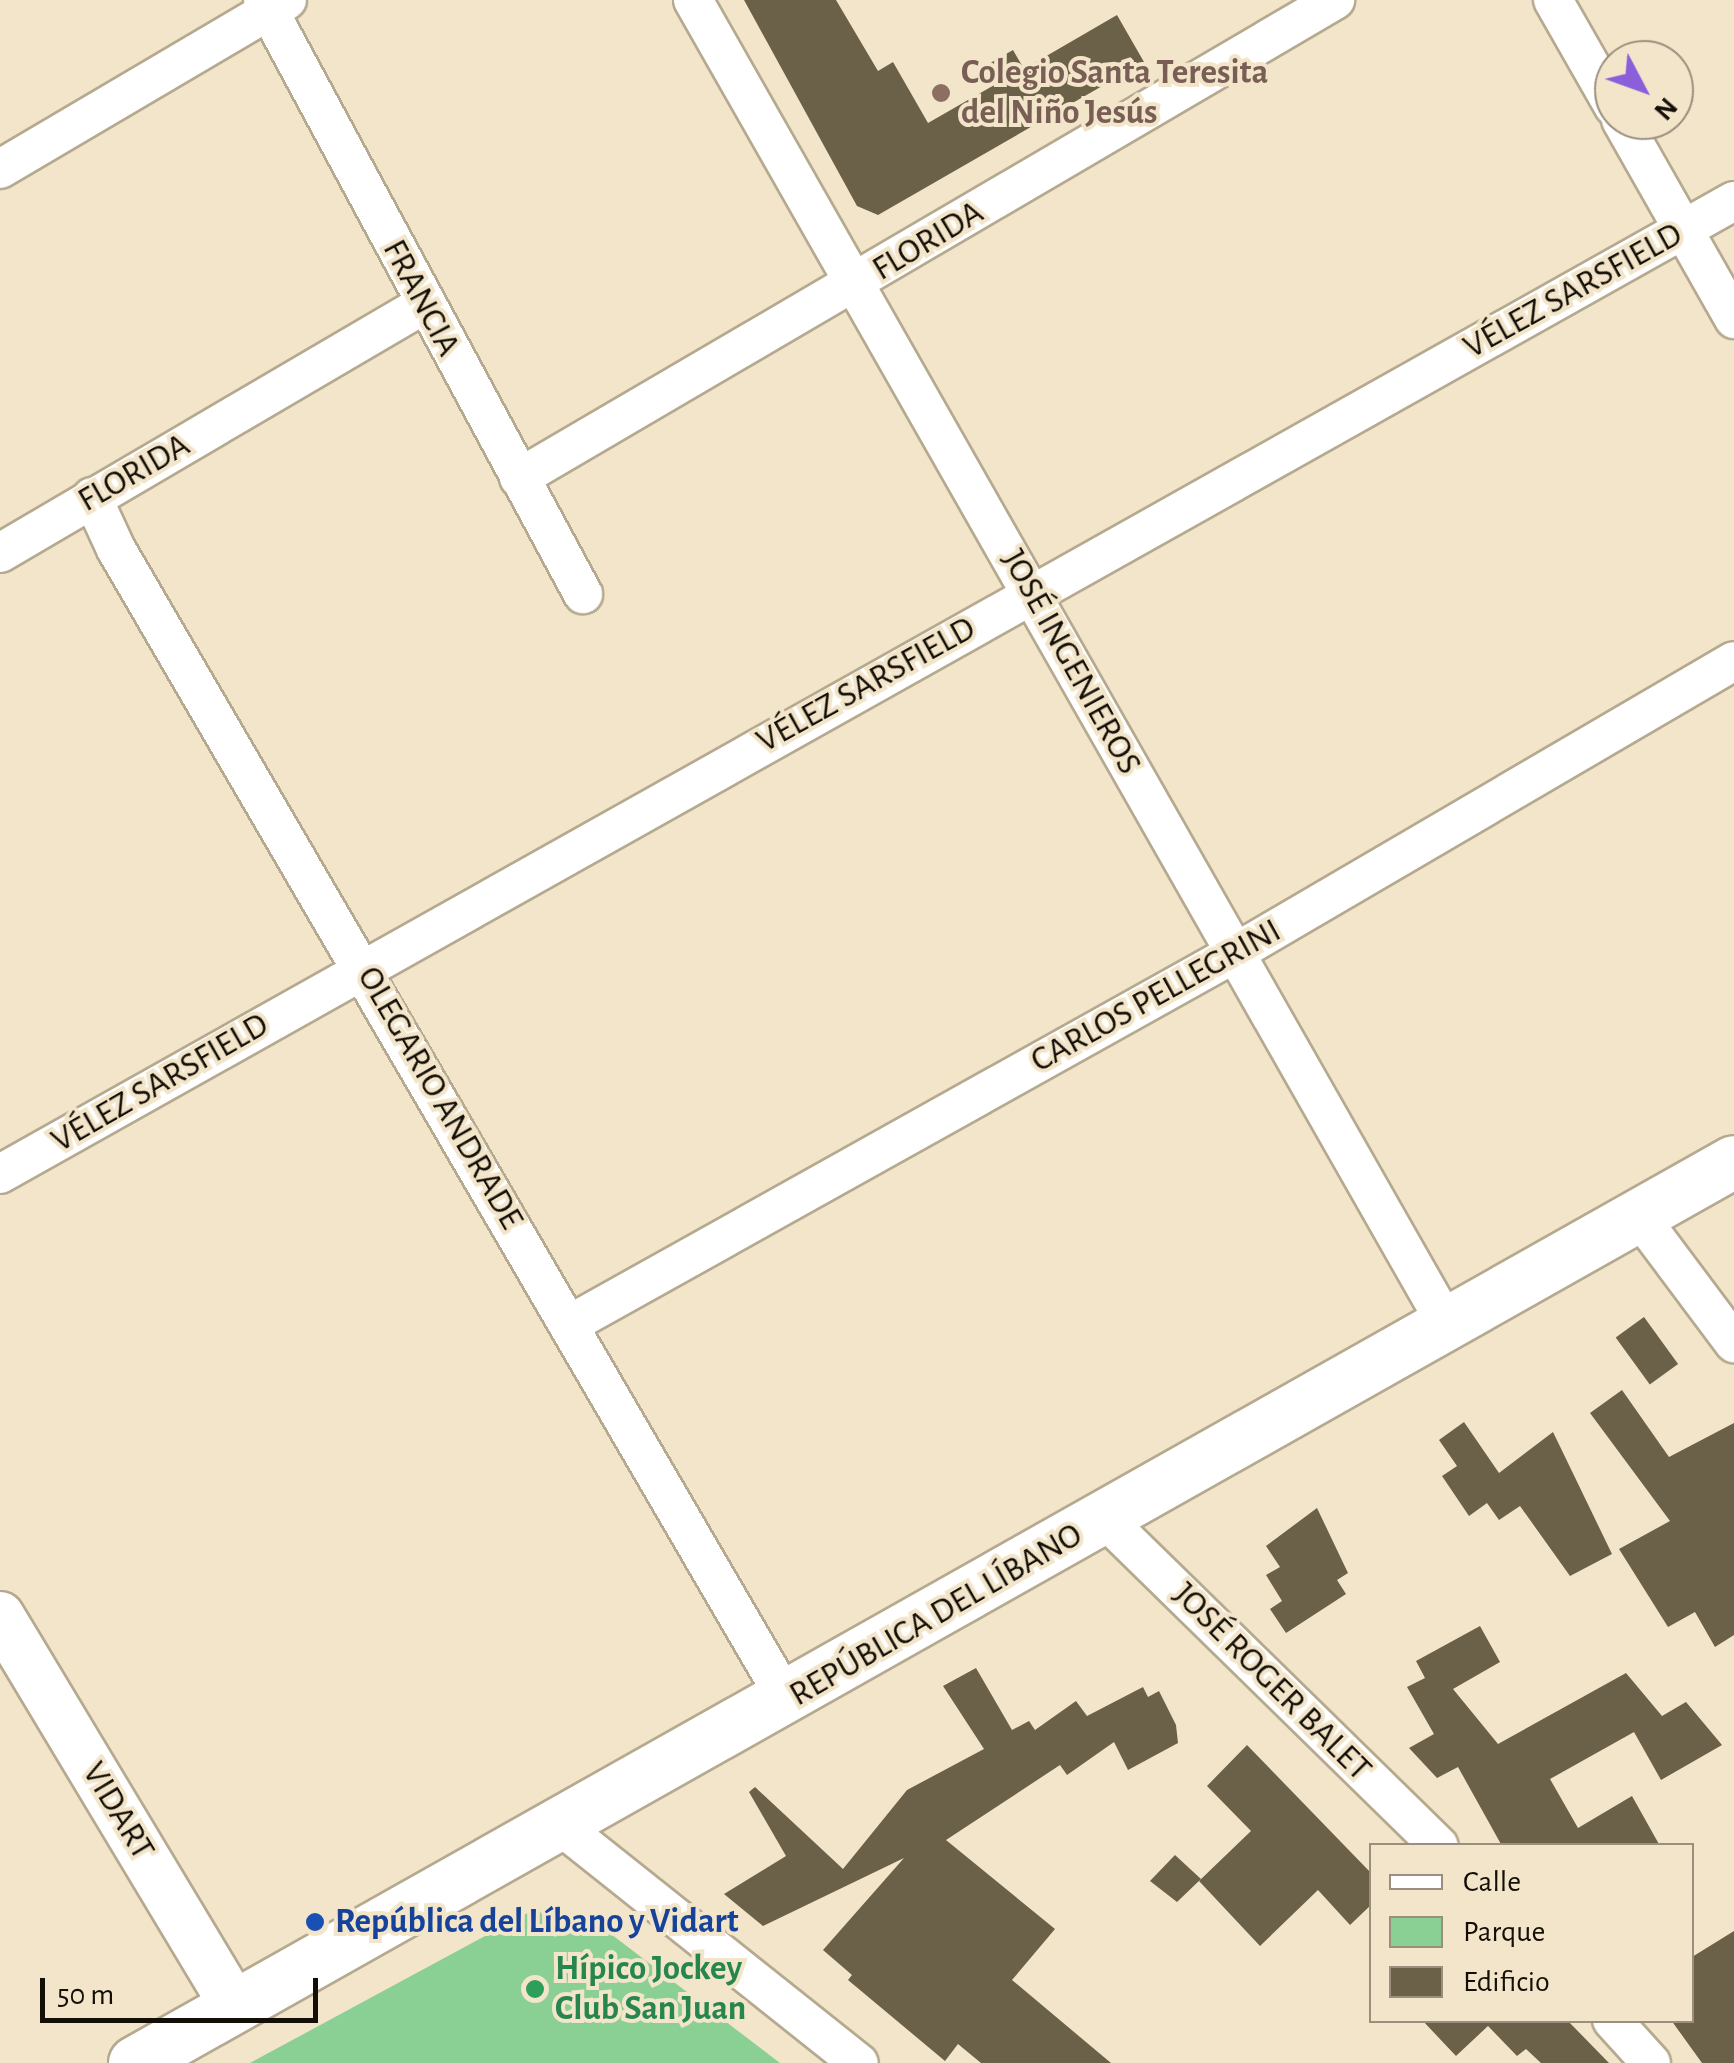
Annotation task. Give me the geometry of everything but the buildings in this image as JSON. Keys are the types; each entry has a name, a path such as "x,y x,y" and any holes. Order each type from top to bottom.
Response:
{"main road":[{"name":"REPÚBLICA DEL LÍBANO","path":"135,2063 562,1827 1734,1162"}],"street":[{"name":"JOSÉ INGENIEROS","path":"693,0 858,282 1233,954 1447,1325"},
{"name":"FLORIDA","path":"519,478 1335,0"},
{"path":"1553,0 1594,72"},
{"path":"0,170 273,4"},
{"name":"FRANCIA","path":"273,4 424,304 583,594"},
{"path":"1633,140 1734,320"},
{"name":"VÉLEZ SARSFIELD","path":"0,1174 1734,201"},
{"name":"FLORIDA","path":"4,541 92,497 424,304"},
{"name":"OLEGARIO ANDRADE","path":"92,497 116,549 572,1323 786,1700"},
{"name":"CARLOS PELLEGRINI","path":"572,1323 1233,954 1734,661"},
{"path":"1640,1216 1734,1343"},
{"name":"JOSÉ ROGER BALET","path":"1105,1519 1436,1843"},
{"name":"VIDART","path":"0,1616 235,2007"},
{"path":"562,1827 859,2063"},
{"path":"1615,2023 1651,2063"}],"green space":[{"name":"Hípico Jockey Club San Juan","path":"533,1910 586,1915 780,2063 250,2063"}],"place":[{"name":"Colegio Santa Teresita del Niño Jesús","path":"941,93"},
{"name":"República del Líbano y Vidart","path":"315,1922"},
{"name":"Hípico Jockey Club San Juan","path":"535,1989"}]}
